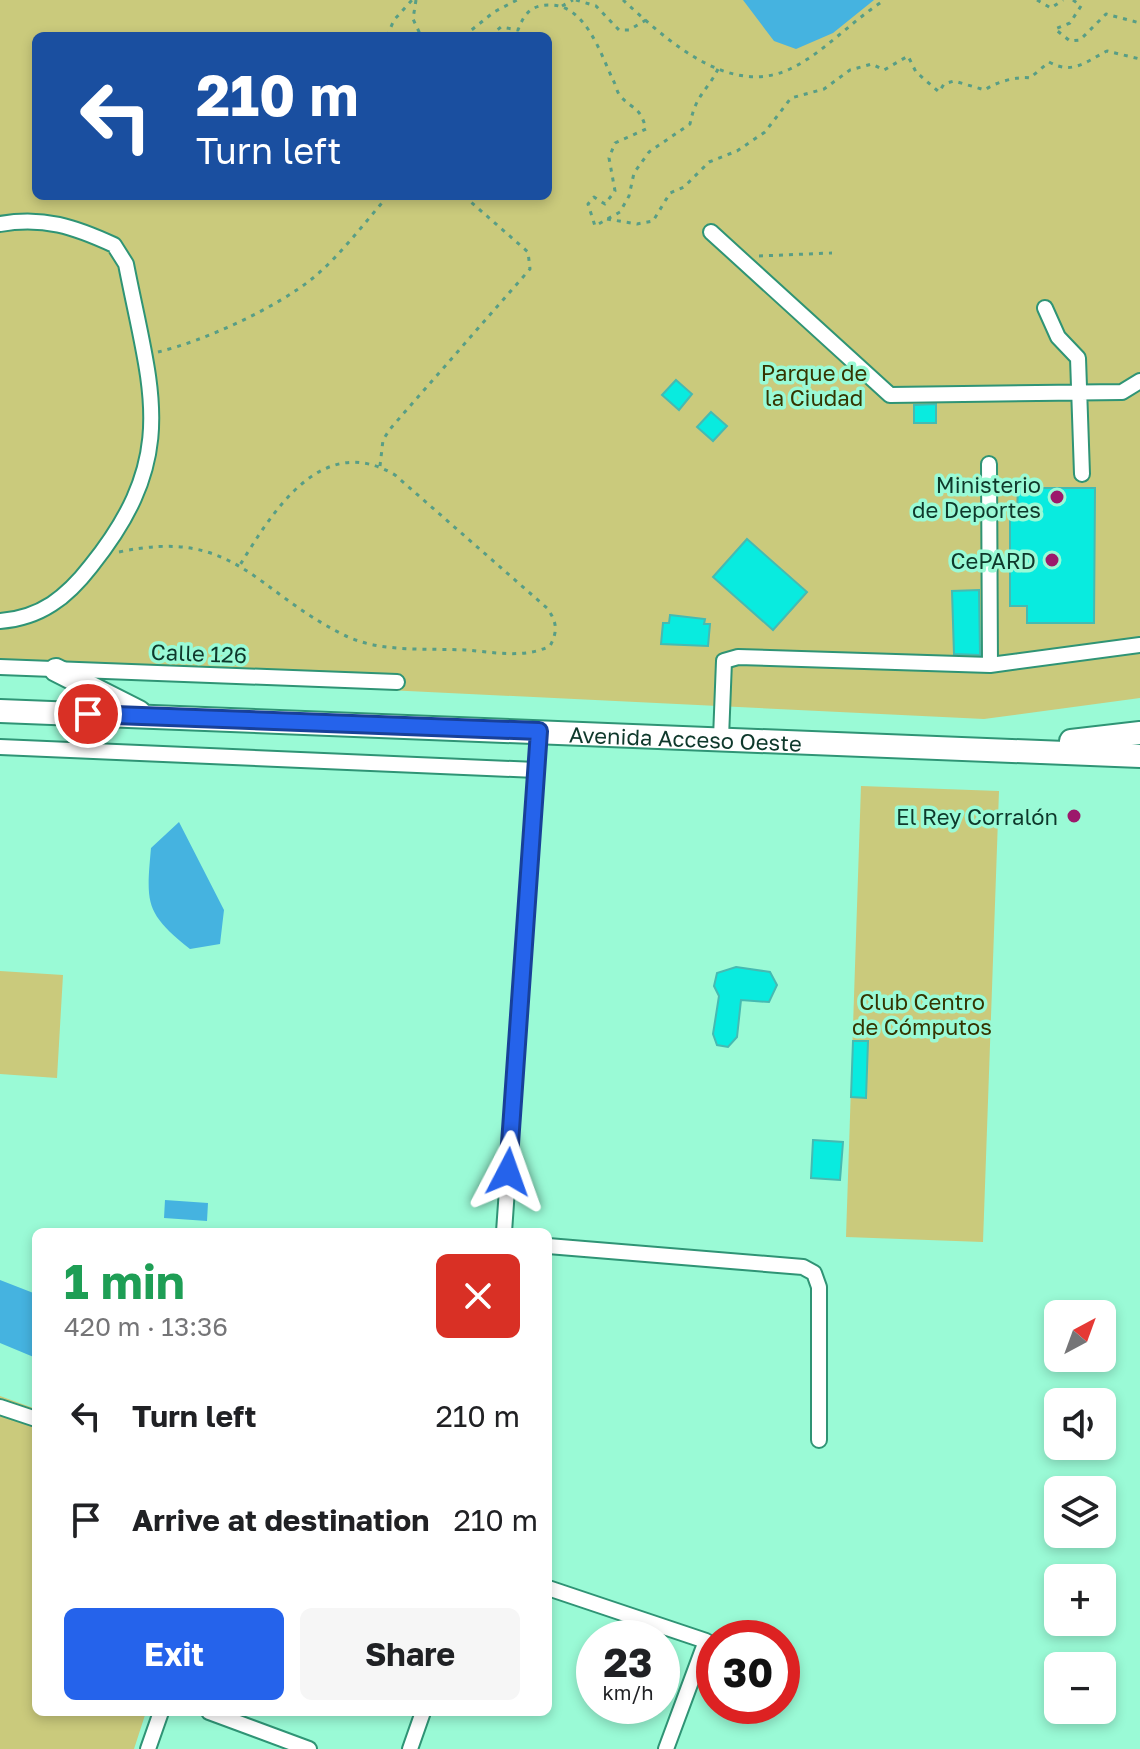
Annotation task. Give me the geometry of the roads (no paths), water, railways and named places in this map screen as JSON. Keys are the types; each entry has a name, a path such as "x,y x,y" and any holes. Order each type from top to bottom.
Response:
{"highway":[{"path":"56,670 147,717"},
{"name":"Avenida Acceso Oeste","path":"0,711 986,748"},
{"path":"986,748 1140,733"},
{"path":"986,748 1140,756"}],"street":[{"path":"0,224 22,220 55,221 114,245 126,264 152,415 151,451 138,497 99,556 54,604 29,616 0,621"},
{"path":"711,232 890,395 1122,392 1140,381"},
{"path":"1045,308 1058,337 1078,358 1082,393 1082,474"},
{"path":"989,464 990,665"},
{"path":"721,738 724,661 738,657 990,665 1140,645"},
{"name":"Calle 126","path":"0,667 397,682"},
{"path":"504,1228 539,731"},
{"path":"0,747 536,770"},
{"path":"552,1246 803,1267 814,1273 819,1287 819,1440"},
{"path":"0,1407 32,1418"},
{"path":"552,1589 706,1641 666,1749"},
{"path":"148,1749 160,1716"},
{"path":"220,1716 309,1749"},
{"path":"410,1749 422,1716"}],"water":[{"path":"743,0 874,0 833,33 796,49 774,41"},
{"path":"179,822 224,910 220,944 190,949 164,926 152,906 149,895 151,848"},
{"path":"165,1200 208,1203 207,1221 164,1218"},
{"path":"0,1280 32,1292 32,1356 0,1343"}],"place":[{"name":"Ministerio de Deportes","path":"1057,497"},
{"name":"CePARD","path":"1052,560"},
{"name":"El Rey Corralón","path":"1074,816"}],"park label":[{"name":"Parque de la Ciudad","path":"814,384"},
{"name":"Club Centro de Cómputos","path":"922,1014"}]}
